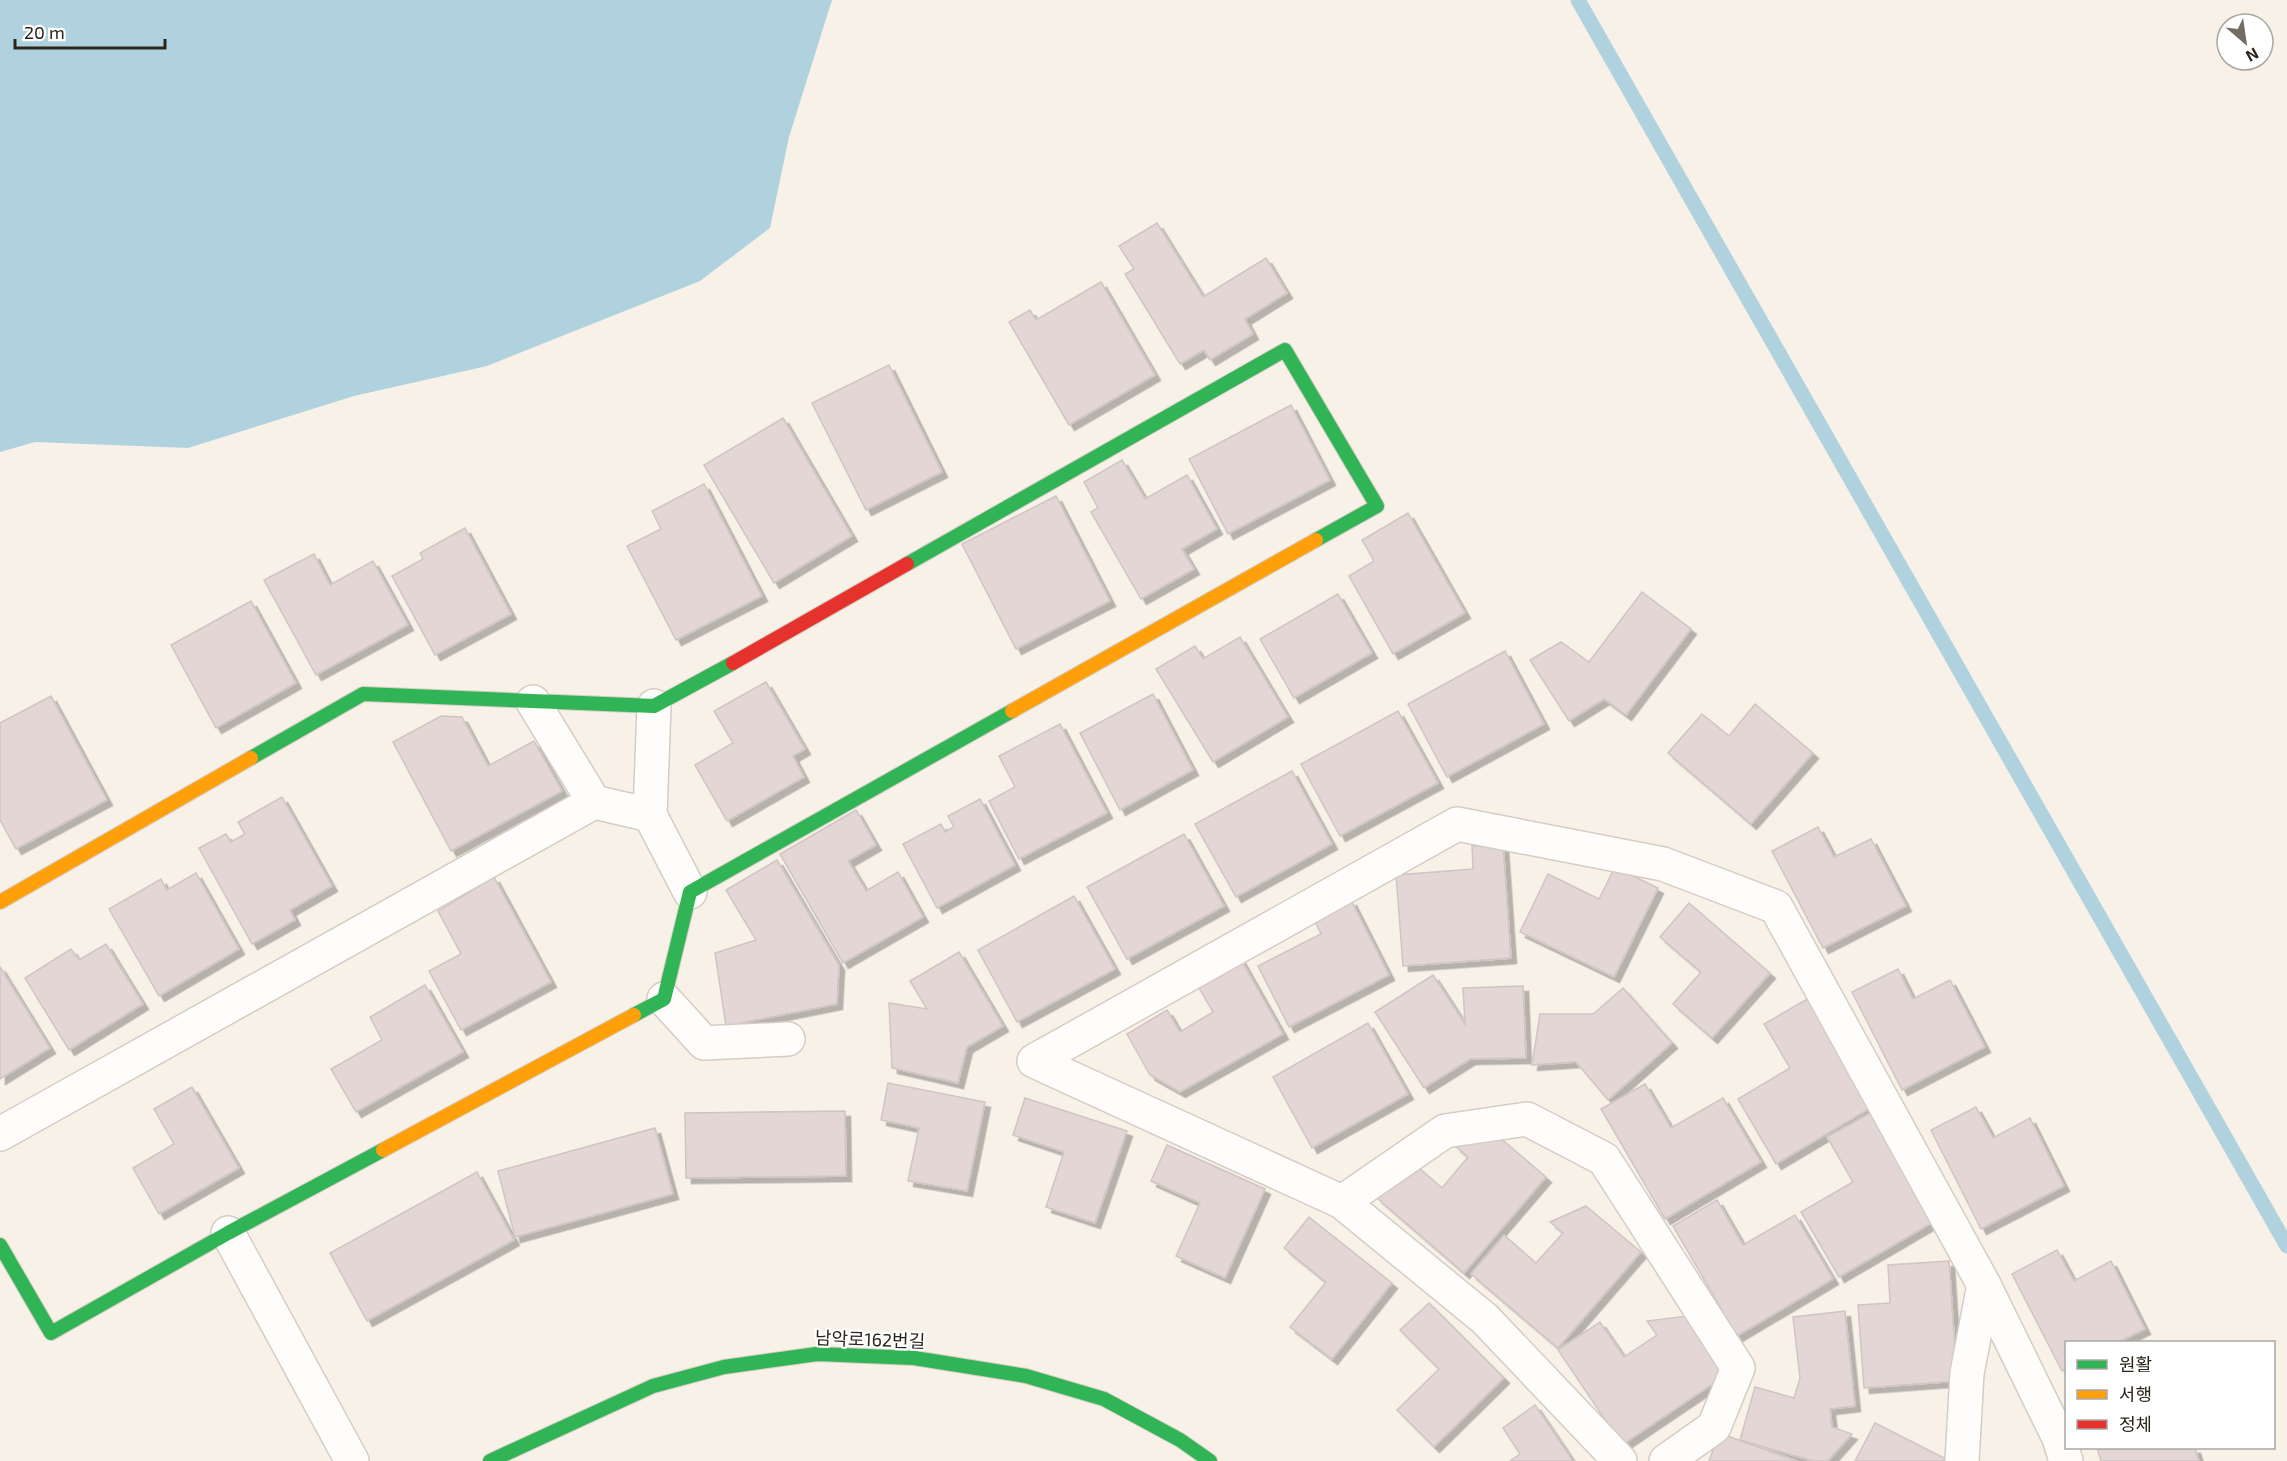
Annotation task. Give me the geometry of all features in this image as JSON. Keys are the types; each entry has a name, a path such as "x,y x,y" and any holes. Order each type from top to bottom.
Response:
{"street":[{"path":"0,902 363,694 654,706 1285,350 1377,506 690,892"},
{"path":"534,702 594,802"},
{"path":"0,1245 51,1333 228,1233 664,999 690,892 650,814 654,706"},
{"path":"0,1134 594,802 650,814"},
{"path":"1620,1461 1485,1319 1342,1202 1034,1061 1457,824 1663,864 1776,908 1984,1285 2059,1438 2066,1461"},
{"path":"664,999 704,1043 788,1039"},
{"path":"1342,1202 1445,1131 1527,1119 1604,1159 1738,1368 1714,1427 1666,1461"},
{"path":"228,1233 352,1461"},
{"path":"1962,1461 1967,1373 1984,1285"},
{"name":"남악로162번길","path":"490,1461 653,1386 724,1367 817,1354 914,1358 1026,1376 1104,1399 1180,1440 1210,1461"}],"water":[{"path":"0,0 832,0 789,137 770,228 700,281 487,366 354,396 188,448 35,442 0,452"}],"building":[{"path":"1157,223 1203,297 1266,258 1287,293 1245,319 1253,334 1210,360 1204,350 1180,364 1125,274 1134,269 1119,246"},
{"path":"1101,282 1155,375 1069,425 1009,322 1030,310 1036,320"},
{"path":"889,365 942,472 866,510 812,403"},
{"path":"1291,405 1330,480 1228,534 1189,459"},
{"path":"783,418 852,536 774,583 704,465"},
{"path":"1122,460 1145,499 1187,475 1217,529 1182,549 1194,569 1141,599 1091,512 1098,508 1084,482"},
{"path":"704,484 762,596 676,640 627,546 661,529 652,511"},
{"path":"1056,496 1110,601 1016,649 962,544"},
{"path":"1408,513 1465,613 1393,654 1349,576 1374,561 1362,540"},
{"path":"465,528 511,614 435,655 392,576 423,559 420,553"},
{"path":"314,554 330,585 373,561 408,625 316,675 264,580"},
{"path":"1642,592 1691,629 1626,715 1604,699 1569,721 1530,660 1561,642 1589,662"},
{"path":"1338,594 1372,653 1294,698 1260,639"},
{"path":"251,601 296,683 216,728 171,645"},
{"path":"1240,637 1288,717 1213,762 1156,669 1195,646 1203,659"},
{"path":"1505,651 1544,724 1447,777 1408,704"},
{"path":"766,682 805,749 793,756 804,777 727,821 695,765 733,743 714,711"},
{"path":"1153,694 1193,770 1120,810 1080,733"},
{"path":"51,696 107,800 16,849 0,820 0,723"},
{"path":"1755,704 1813,753 1751,824 1668,753 1702,714 1729,736"},
{"path":"1398,711 1438,783 1340,836 1301,764"},
{"path":"441,716 462,717 488,766 534,741 562,791 451,851 393,742"},
{"path":"1060,724 1107,813 1019,859 989,801 1015,787 999,756"},
{"path":"1292,771 1332,844 1236,897 1195,824"},
{"path":"282,797 332,886 290,910 295,920 252,944 199,848 226,834 231,842 245,834 238,822"},
{"path":"980,799 1015,865 937,908 903,844 941,824 945,832 954,827 948,816"},
{"path":"856,810 876,845 848,861 866,891 898,872 923,917 843,963 780,854"},
{"path":"1818,827 1834,857 1871,839 1906,906 1823,948 1772,851"},
{"path":"1184,834 1224,906 1127,959 1087,887"},
{"path":"1503,844 1511,958 1403,966 1396,875 1473,869 1472,846"},
{"path":"777,860 839,965 837,1004 726,1026 715,953 756,940 726,890"},
{"path":"1615,867 1658,888 1614,977 1520,932 1548,874 1599,899"},
{"path":"196,873 239,949 159,996 109,909 161,879 167,890"},
{"path":"494,877 551,982 461,1030 429,971 461,954 438,911"},
{"path":"1074,896 1115,969 1017,1022 978,950"},
{"path":"1351,900 1389,975 1289,1027 1258,966 1321,934 1314,919"},
{"path":"1689,903 1770,973 1712,1038 1673,1004 1701,972 1660,937"},
{"path":"106,944 143,1004 69,1050 25,978 71,949 79,960"},
{"path":"959,952 1003,1026 967,1047 958,1083 892,1068 889,1003 927,1009 910,981"},
{"path":"1239,956 1283,1034 1180,1092 1150,1075 1127,1034 1167,1010 1180,1032 1213,1012 1195,981"},
{"path":"0,967 50,1048 0,1079"},
{"path":"1898,969 1913,999 1950,980 1985,1047 1902,1090 1852,992"},
{"path":"1433,975 1465,1024 1463,988 1523,986 1526,1058 1470,1059 1424,1088 1375,1012"},
{"path":"425,985 463,1052 356,1112 331,1069 382,1040 370,1017"},
{"path":"1623,988 1672,1043 1608,1100 1576,1062 1532,1065 1540,1014 1593,1014"},
{"path":"1809,998 1872,1107 1776,1164 1738,1099 1790,1068 1764,1024"},
{"path":"1368,1023 1408,1094 1312,1148 1273,1077"},
{"path":"888,1083 985,1102 967,1191 908,1181 919,1128 881,1120"},
{"path":"1645,1084 1671,1128 1723,1098 1761,1162 1665,1219 1601,1109"},
{"path":"192,1087 239,1168 159,1214 133,1168 174,1144 154,1109"},
{"path":"1025,1098 1127,1131 1095,1223 1046,1207 1064,1152 1013,1135"},
{"path":"1976,1107 1993,1138 2030,1118 2064,1186 1981,1229 1931,1130"},
{"path":"845,1111 846,1176 686,1178 685,1113"},
{"path":"1872,1112 1935,1221 1839,1277 1801,1212 1853,1182 1827,1137"},
{"path":"655,1128 673,1194 515,1237 498,1171"},
{"path":"1492,1131 1546,1177 1464,1273 1377,1198 1410,1160 1442,1188 1468,1157 1455,1146"},
{"path":"1167,1145 1265,1189 1225,1278 1176,1256 1200,1203 1151,1181"},
{"path":"477,1172 514,1240 367,1321 330,1253"},
{"path":"1717,1200 1743,1245 1795,1215 1833,1279 1737,1336 1673,1226"},
{"path":"1586,1206 1641,1252 1558,1348 1471,1274 1504,1235 1536,1263 1563,1233 1550,1222"},
{"path":"1309,1217 1392,1283 1332,1359 1290,1327 1326,1282 1284,1248"},
{"path":"2057,1250 2074,1281 2111,1261 2145,1329 2121,1341 2065,1341 2065,1370 2062,1371 2012,1274"},
{"path":"1949,1261 1957,1381 1864,1388 1858,1305 1890,1303 1888,1265"},
{"path":"1429,1303 1504,1378 1434,1447 1397,1410 1439,1369 1400,1330"},
{"path":"1845,1311 1855,1406 1830,1409 1832,1427 1852,1434 1828,1461 1813,1461 1740,1440 1755,1387 1794,1398 1800,1378 1793,1317"},
{"path":"1687,1316 1727,1374 1622,1445 1558,1350 1600,1322 1624,1357 1657,1335 1647,1321"},
{"path":"1535,1405 1573,1461 1510,1461 1520,1454 1503,1428"},
{"path":"1875,1423 1950,1461 1855,1461"},
{"path":"1719,1433 1797,1461 1709,1461"},
{"path":"2097,1449 2195,1449 2199,1461 2101,1461"}],"waterway":[{"path":"1578,0 2287,1246"}],"traffic: fast":[{"path":"907,564 1285,350 1377,506 1316,540"},
{"path":"251,758 363,694 654,706 733,663"},
{"path":"634,1015 664,999 690,892 1012,711"},
{"path":"0,1245 51,1333 228,1233 383,1150"},
{"path":"490,1461 653,1386 724,1367 817,1354 914,1358 1026,1376 1104,1399 1180,1440 1210,1461"}],"traffic: slow":[{"path":"1012,711 1316,540"},
{"path":"0,902 251,758"},
{"path":"383,1150 634,1015"}],"traffic: jam":[{"path":"733,663 907,564"}]}
